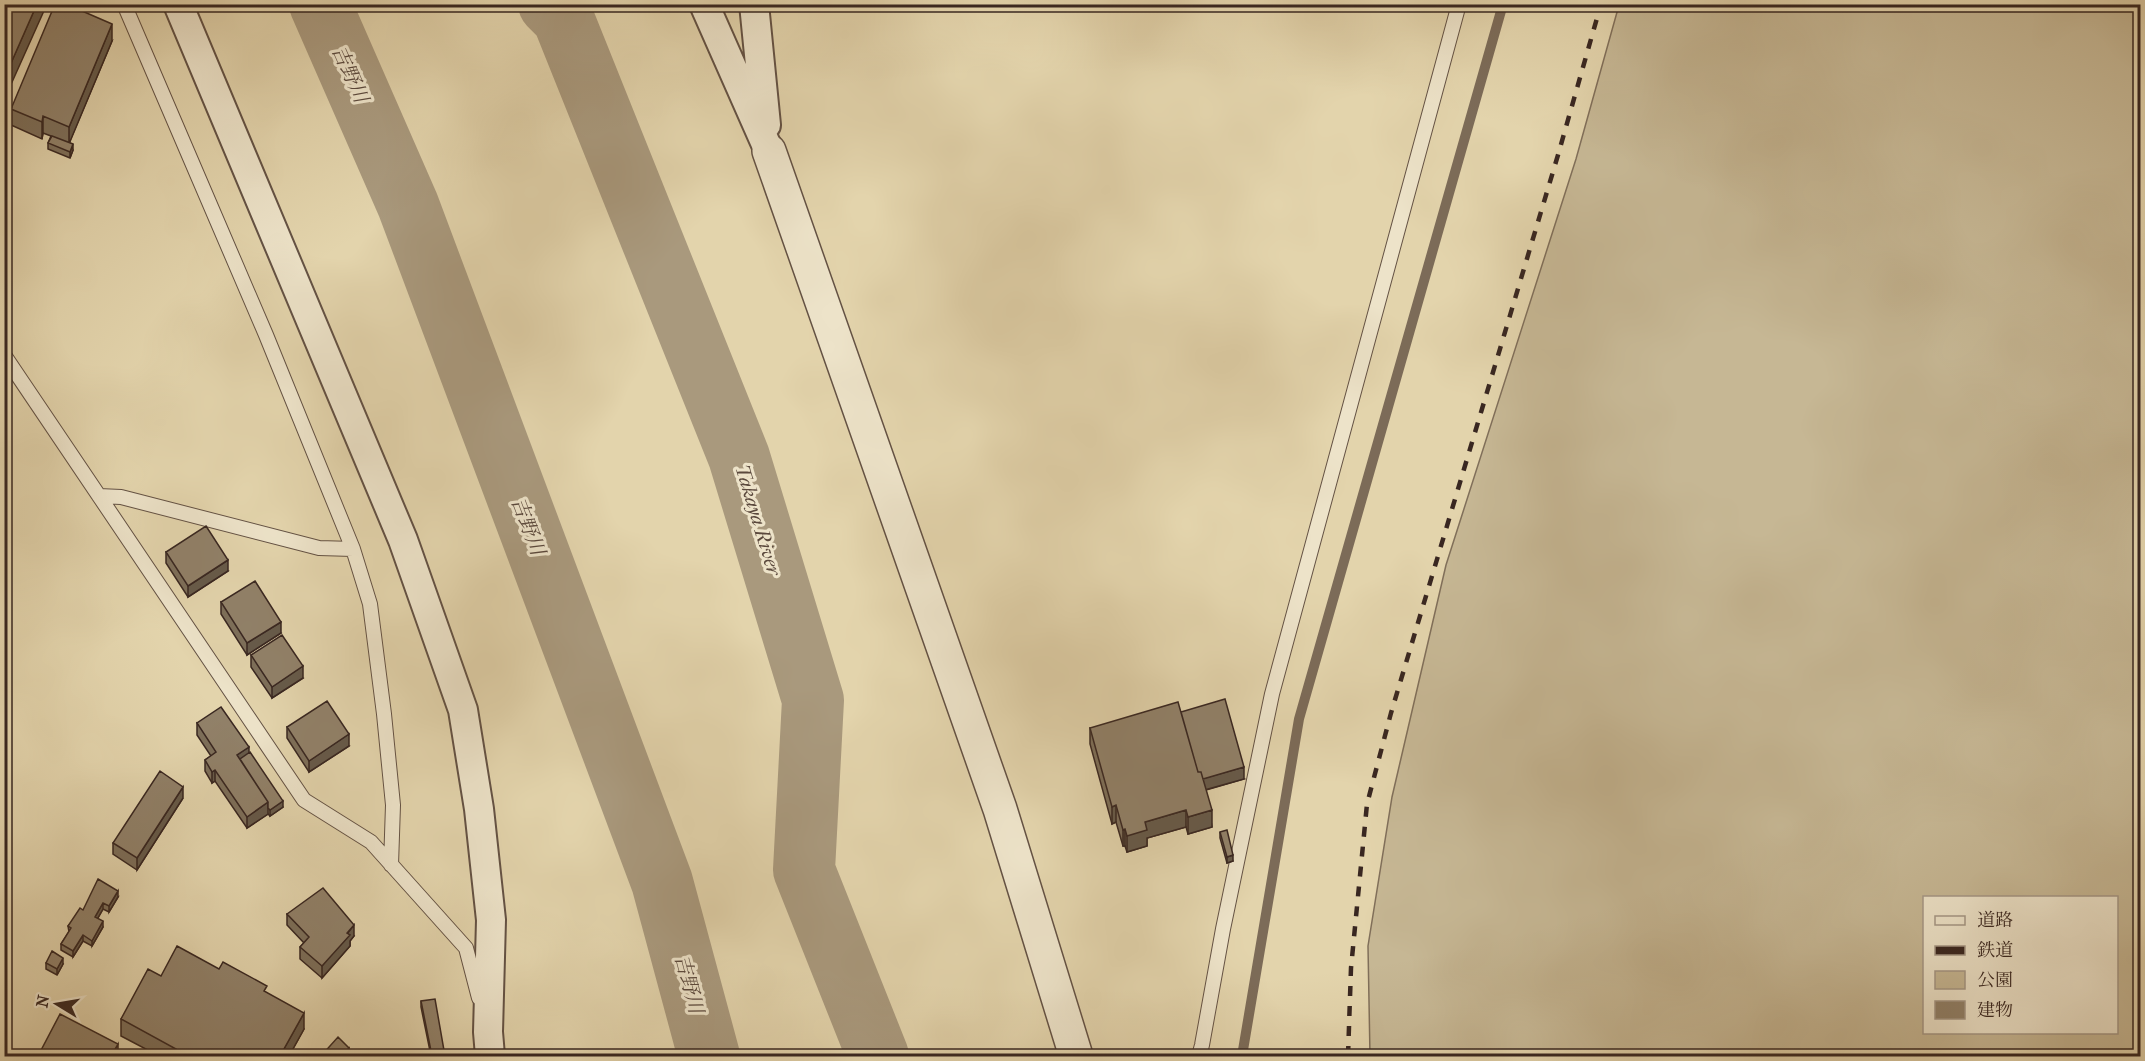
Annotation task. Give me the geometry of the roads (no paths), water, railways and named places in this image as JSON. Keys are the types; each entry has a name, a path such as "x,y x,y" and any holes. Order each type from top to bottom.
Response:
{"street":[{"path":"178,4 403,540 463,710 479,809 491,920 489,1044"},
{"path":"704,4 769,151 1000,808 1076,1056"},
{"path":"754,4 769,151"}],"lane":[{"path":"124,4 266,334 353,549 370,604 384,714 393,805 391,865"},
{"path":"1199,1056 1222,929 1272,694 1459,4"},
{"path":"4,355 304,800 371,843 466,948 489,1044"},
{"path":"99,496 121,497 319,548 353,549"}],"waterway":[{"name":"吉野川","path":"320,4 408,205 662,882 709,1056"},
{"name":"Takaya River","path":"549,4 563,18 739,457 813,700 804,870 878,1056"},
{"path":"1242,1056 1299,719 1503,4"}],"railway":[{"path":"1348,1056 1351,968 1367,804 1391,713 1601,4"}]}
